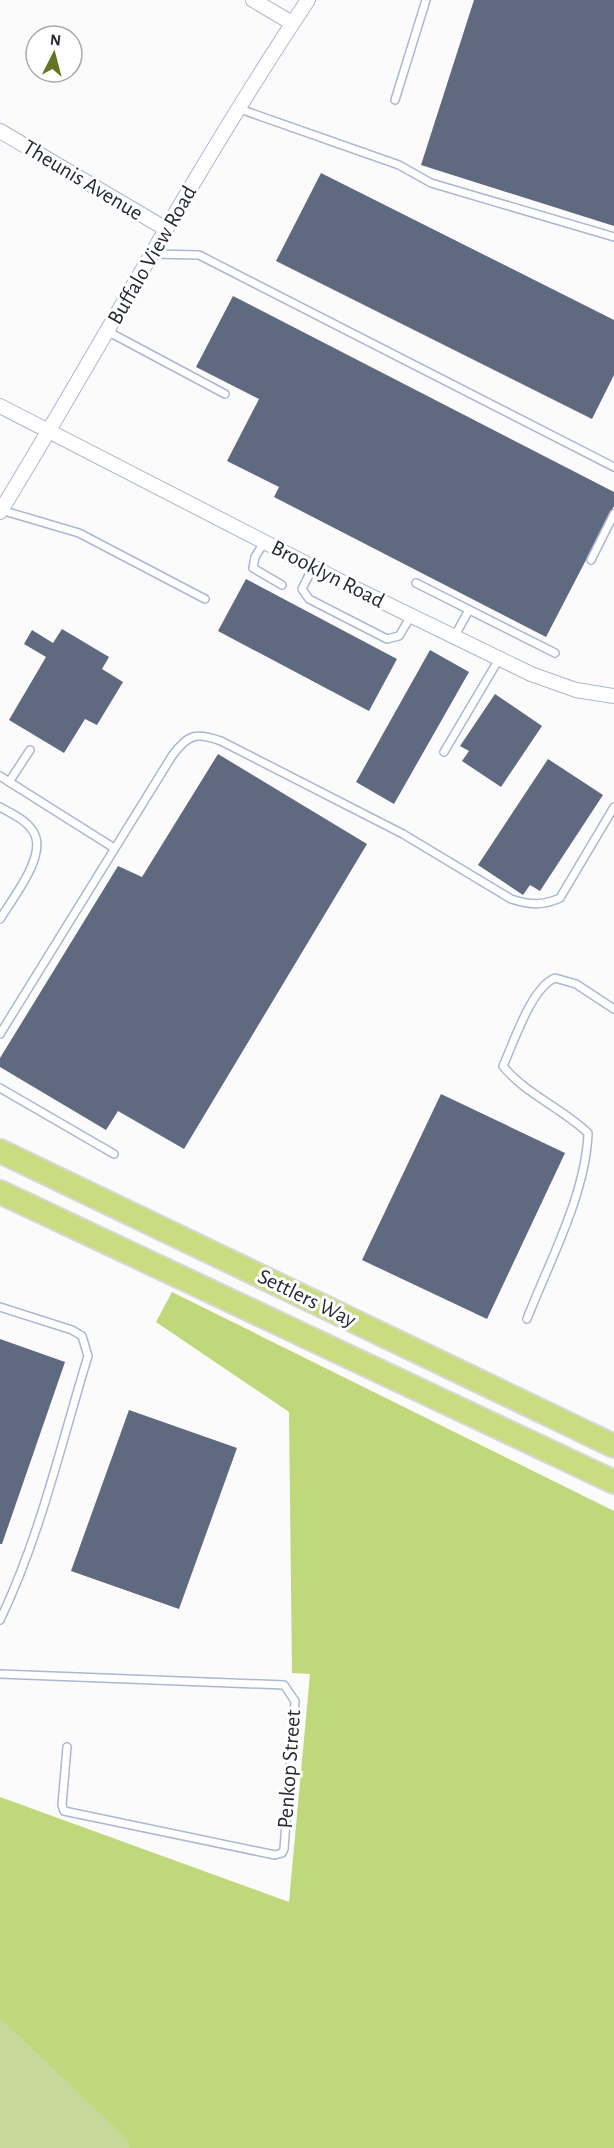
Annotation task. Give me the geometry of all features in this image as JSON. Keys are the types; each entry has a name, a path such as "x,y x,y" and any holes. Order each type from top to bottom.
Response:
{"main road":[{"name":"Settlers Way","path":"0,1151 614,1446"},
{"name":"Settlers Way","path":"0,1192 614,1482"}],"street":[{"path":"253,0 292,23"},
{"name":"Buffalo View Road","path":"1,511 49,433 165,229 308,0"},
{"name":"Theunis Avenue","path":"0,131 165,229"},
{"name":"Brooklyn Road","path":"0,406 313,567 499,658 554,683 576,690 614,696"}],"lane":[{"path":"394,100 426,0"},
{"path":"240,109 399,165 431,183 614,237"},
{"path":"152,254 200,255 614,467"},
{"path":"107,331 225,394"},
{"path":"1,511 80,533 205,598"},
{"path":"591,560 614,514"},
{"path":"265,541 255,557 253,568 282,585"},
{"path":"313,567 302,589 309,599 387,639 399,636 411,615"},
{"path":"416,583 555,653"},
{"path":"454,636 469,610"},
{"path":"444,752 499,658"},
{"path":"0,1034 172,756 181,743 193,735 221,741 403,834 511,899 530,905 545,905 560,898 614,807"},
{"path":"9,782 30,750"},
{"path":"0,776 114,848"},
{"path":"0,807 23,820 35,834 37,849 33,863 0,919"},
{"path":"527,1319 578,1188 587,1157 588,1133 569,1115 514,1080 503,1066 544,982 555,978 576,984 614,1009"},
{"path":"0,1088 114,1154"},
{"path":"0,1307 72,1330 82,1336 88,1356 31,1543 14,1592 0,1620"},
{"name":"Penkop Street","path":"0,1674 284,1685 295,1701 284,1849 275,1855 64,1811 62,1805 68,1747"}],"green space":[{"path":"172,1292 614,1511 614,2148 129,2148 128,2140 0,2018 0,1797 289,1902 310,1674 292,1673 289,1412 156,1322"},
{"path":"0,2014 191,2148 0,2148"}],"building":[{"path":"474,0 614,0 614,226 421,165"},
{"path":"321,173 614,320 614,375 592,419 276,261"},
{"path":"233,296 614,492 614,506 546,637 274,497 279,487 227,461 259,399 196,367"},
{"path":"246,579 397,659 369,711 218,631"},
{"path":"62,629 109,657 102,669 123,682 97,725 85,719 64,753 9,720 46,657 24,644 32,630 53,643"},
{"path":"430,650 469,672 394,804 356,782"},
{"path":"495,694 542,726 501,787 462,761 469,751 460,746"},
{"path":"218,754 367,844 184,1149 118,1111 106,1130 0,1067 0,1058 118,866 142,877"},
{"path":"548,759 603,795 540,891 530,885 523,895 478,865"},
{"path":"441,1094 565,1153 487,1319 362,1260"},
{"path":"0,1339 65,1362 2,1544 0,1544"},
{"path":"129,1410 237,1448 179,1609 71,1571"}]}
